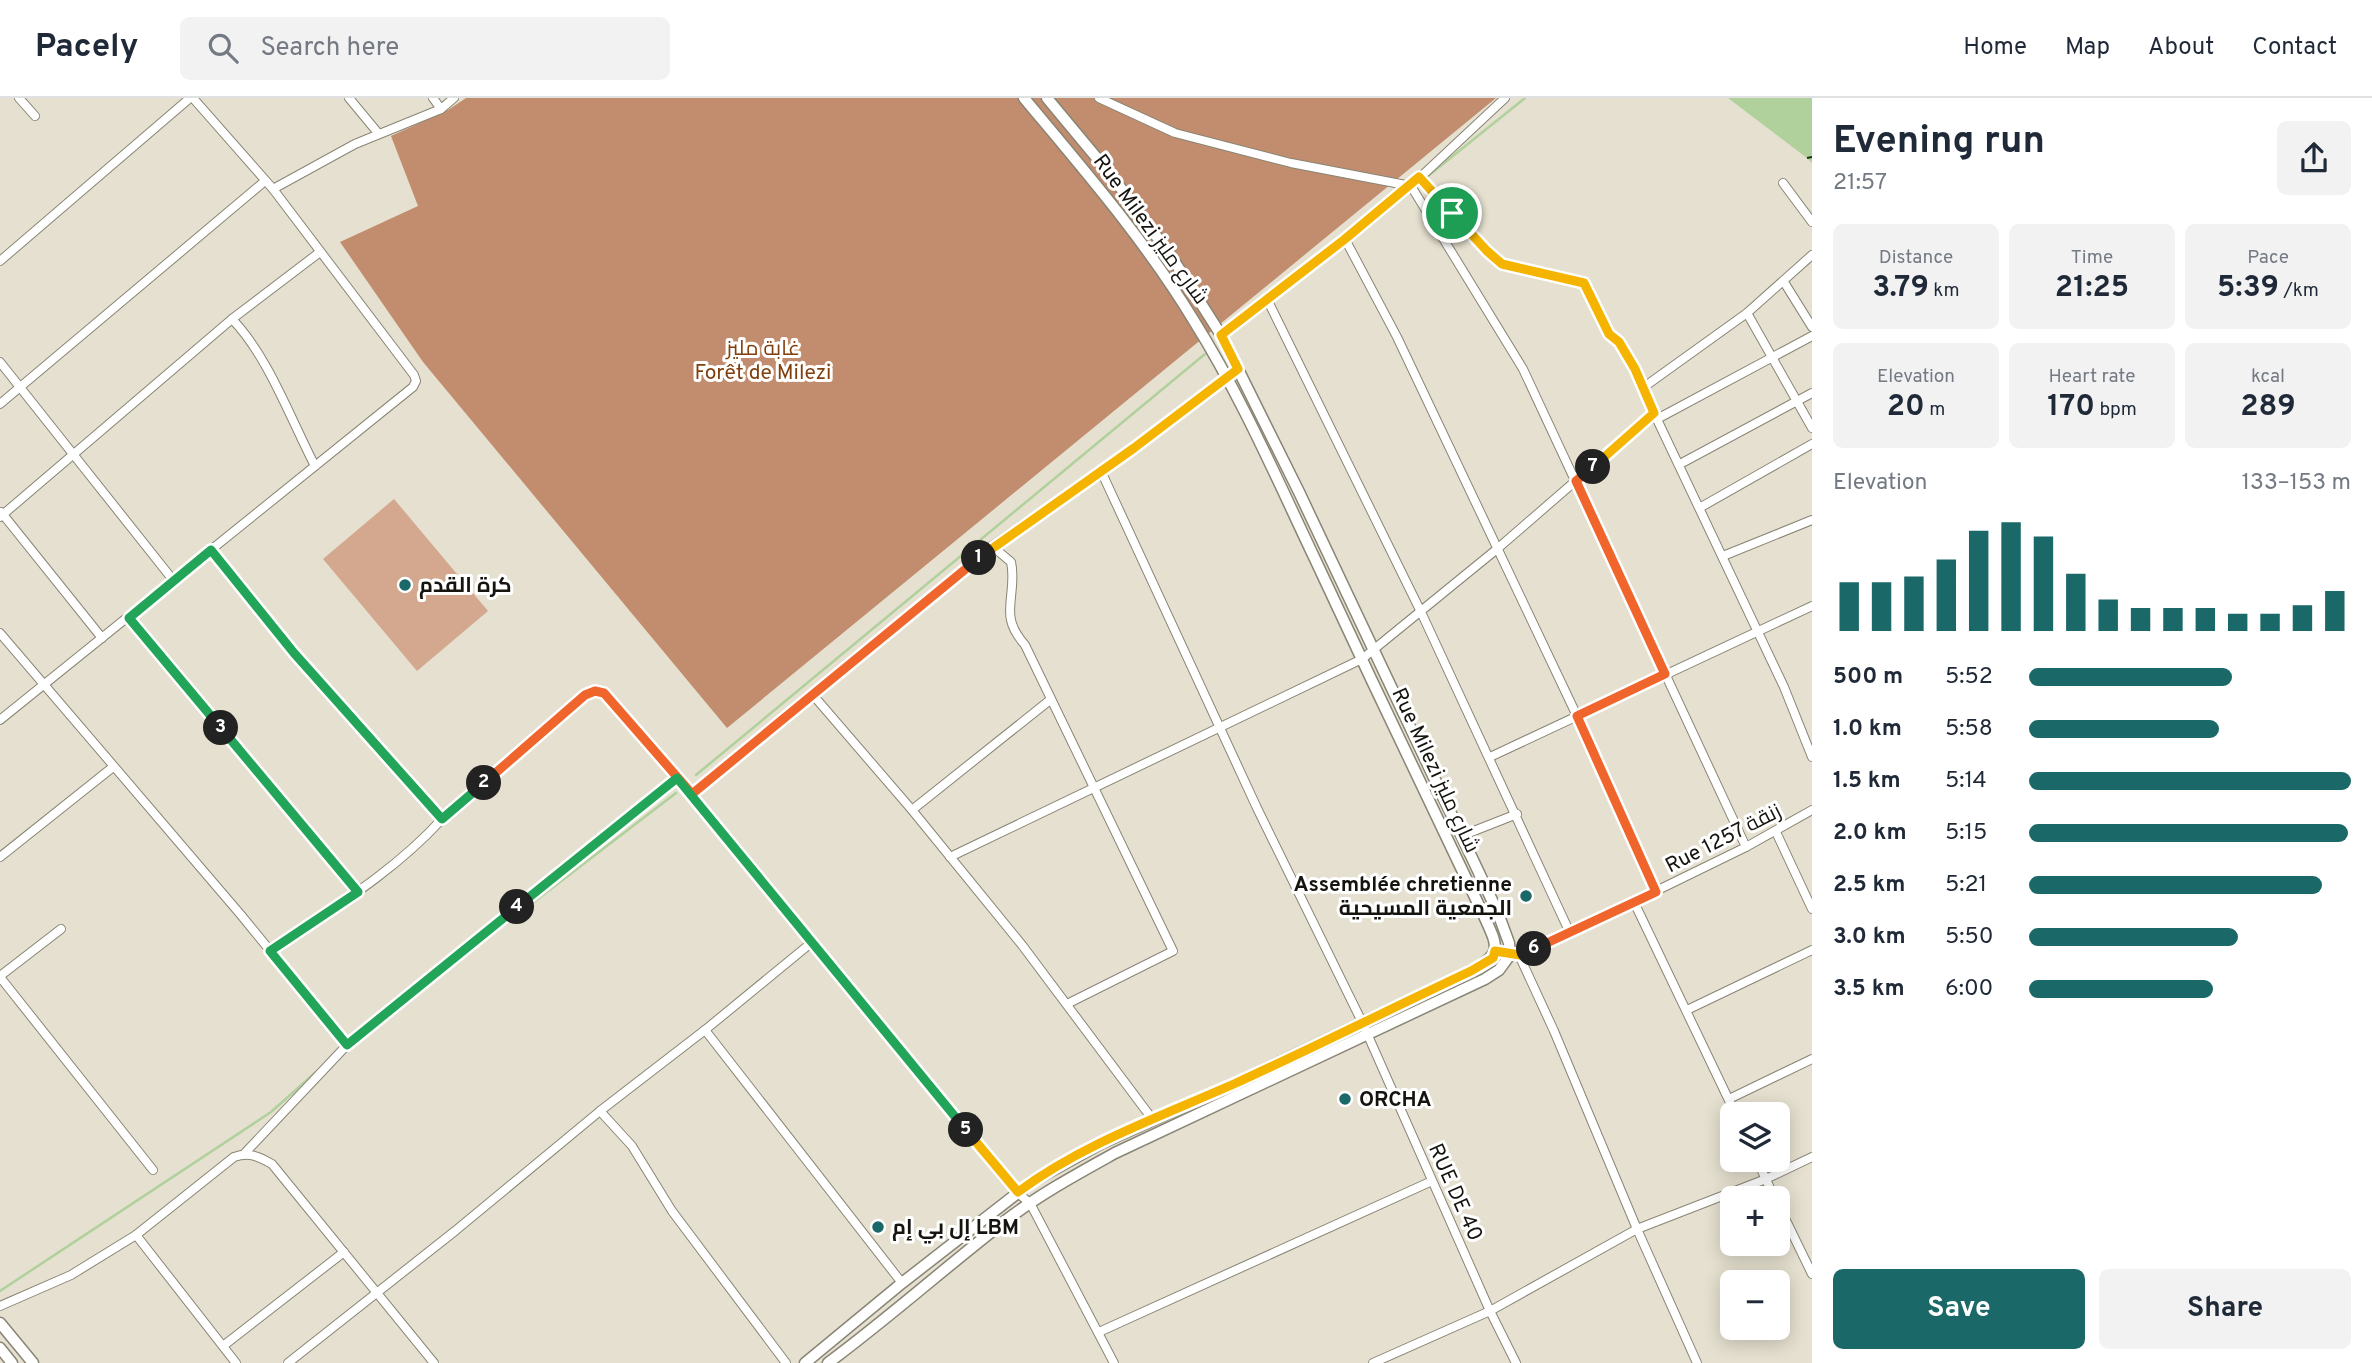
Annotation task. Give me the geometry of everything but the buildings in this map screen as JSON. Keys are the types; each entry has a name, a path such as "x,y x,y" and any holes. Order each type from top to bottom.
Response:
{"street":[{"path":"19,98 36,116"},
{"path":"0,261 192,98 273,189 416,381 129,618 0,720"},
{"path":"349,98 378,133"},
{"path":"433,98 442,108"},
{"path":"273,189 355,144 442,108 454,98"},
{"name":"Rue Milezi شارع مليز","path":"1024,98 1101,188 1153,257 1226,377 1483,916 1495,951"},
{"name":"Rue Milezi شارع مليز","path":"1046,98 1111,175 1171,256 1221,335 1374,651 1498,913 1515,955"},
{"path":"1098,98 1175,133 1291,163 1411,186 1523,369 1746,847"},
{"path":"1221,335 1411,186 1505,98"},
{"path":"1419,177 1502,264 1584,283 1609,334 1619,342 1644,387 1784,687 1812,757"},
{"path":"0,404 265,181"},
{"path":"1783,183 1812,222"},
{"path":"1345,239 1397,337 1577,716 1656,892"},
{"path":"102,638 1,514 75,455 232,320 320,252"},
{"path":"1644,387 1747,313 1812,256"},
{"path":"1784,282 1812,327"},
{"path":"1267,299 1421,612 1570,933"},
{"path":"1747,313 1812,428"},
{"path":"232,320 246,335 262,360 315,466"},
{"path":"950,857 1362,659 1656,416 1774,358 1812,336"},
{"path":"0,362 173,580"},
{"path":"692,794 992,547 1101,471 1238,369"},
{"path":"1680,464 1812,393"},
{"path":"1700,508 1812,444"},
{"name":"RUE DE 40","path":"1101,471 1362,1022 1490,1311 1516,1363"},
{"path":"1723,556 1812,520"},
{"path":"992,547 1011,562 1013,587 1010,618 1173,951 1067,1004"},
{"path":"211,550 294,653 442,819"},
{"path":"1490,757 1812,606"},
{"path":"129,618 358,892"},
{"path":"0,633 174,836 347,1045"},
{"path":"270,951 389,870 442,819 585,695 595,691 604,693 692,794 811,943 1030,1203 1114,1363"},
{"path":"813,695 912,810 1022,945 1153,1120"},
{"path":"912,810 1050,700"},
{"path":"0,858 113,766"},
{"path":"244,1154 347,1045 677,778"},
{"name":"Rue 1257 زنقة","path":"1515,955 1570,933 1656,892 1776,832 1812,810"},
{"path":"1461,836 1517,814"},
{"path":"1776,832 1812,909"},
{"path":"1634,902 1730,1102"},
{"path":"61,929 0,976 153,1170"},
{"path":"288,1363 811,943"},
{"path":"1687,1010 1812,950"},
{"path":"805,1363 1033,1181 1079,1155 1471,971 1493,958 1495,951 1515,955"},
{"path":"828,1363 1030,1203 1115,1153 1485,979 1515,955"},
{"path":"1515,955 1554,1031 1697,1363"},
{"path":"705,1030 902,1283"},
{"path":"1729,1099 1812,1059"},
{"path":"600,1111 632,1146 672,1210 786,1363"},
{"path":"0,1306 71,1275 136,1235 233,1157 244,1154 258,1156 272,1164 434,1363"},
{"path":"1373,1363 1490,1311 1637,1229 1766,1179 1812,1157"},
{"path":"1763,1172 1770,1186"},
{"path":"1099,1332 1432,1181"},
{"path":"1790,1229 1812,1274"},
{"path":"136,1235 236,1363"},
{"path":"223,1346 344,1252"},
{"path":"0,1323 33,1363"},
{"path":"0,1348 12,1363"}],"shaded area":[{"path":"1728,98 1812,98 1812,163 1807,158"},
{"name":"كرة القدم","path":"394,499 488,611 417,671 323,559"}],"green space":[{"name":"غابة مليز Forêt de Milezi","path":"466,98 1496,98 727,728 423,362 340,242 418,206 391,136 448,110"}],"waterway":[{"path":"1428,176 1525,98"},
{"path":"1274,298 1285,290"},
{"path":"1230,334 1263,308"},
{"path":"696,775 1205,354"},
{"path":"467,953 676,793"},
{"path":"0,1291 271,1112 316,1072"}],"ferry route":[{"path":"1807,158 1812,157"}],"place":[{"name":"كرة القدم","path":"405,585"},
{"name":"Assemblée chretienne الجمعية المسيحية","path":"1526,896"},
{"name":"ORCHA","path":"1345,1099"},
{"name":"إل بي إم LBM","path":"878,1227"}],"route":[{"path":"1419,177 1452,213 1502,264 1584,283 1609,334 1619,342 1635,369 1654,413 1576,481 1665,674 1577,716 1656,892 1520,955 1495,951 1493,958 1471,971 1240,1081 1102,1143 1018,1192 677,778 347,1045 270,951 358,892 129,618 211,550 294,653 442,819 585,695 595,691 604,693 692,794 992,547 1134,448 1238,369 1221,335 1345,239 1419,177"}]}
